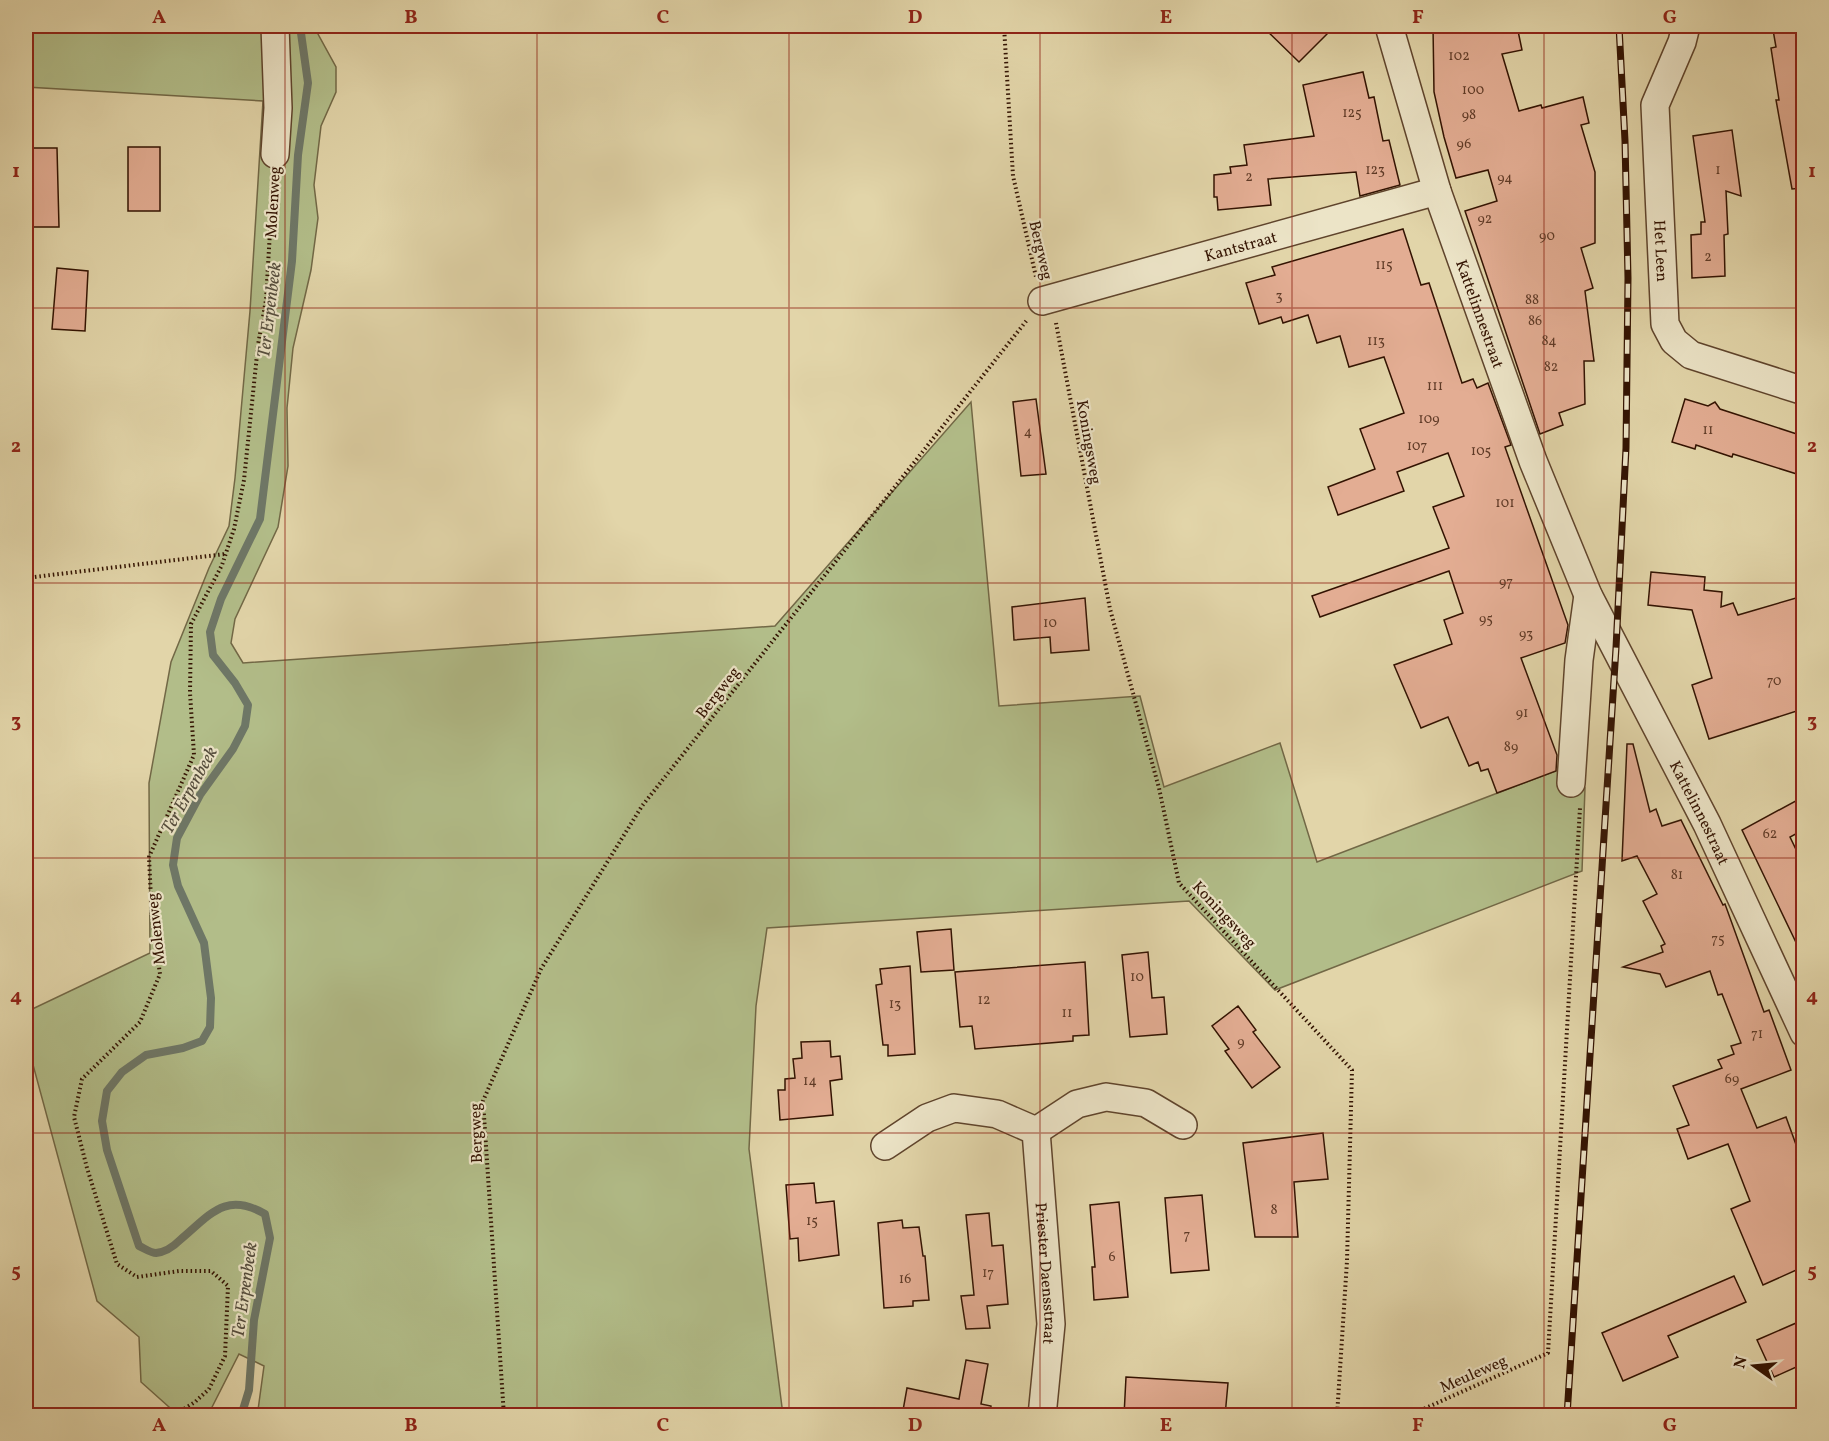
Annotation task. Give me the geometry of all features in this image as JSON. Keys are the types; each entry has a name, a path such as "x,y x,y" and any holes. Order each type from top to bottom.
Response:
{"street":[{"name":"Molenweg","path":"275,26 278,108 275,154"},
{"name":"Kattelinnestraat","path":"1389,26 1437,191 1533,461 1588,595 1707,824 1803,1033"},
{"name":"Het Leen","path":"1686,26 1682,42 1655,105 1665,324 1674,341 1690,355 1803,391"},
{"name":"Kantstraat","path":"1042,301 1437,191"},
{"path":"1571,783 1579,660 1588,595"},
{"path":"885,1146 927,1118 954,1108 997,1114 1036,1131 1077,1104 1106,1097 1146,1103 1184,1125"},
{"name":"Priester Daensstraat","path":"1036,1131 1051,1324 1042,1416"}],"path":[{"name":"Bergweg","path":"504,1416 483,1101 541,969 642,806 1042,301 1013,176 1004,26"},
{"name":"Molenweg","path":"173,1416 195,1402 209,1389 225,1356 228,1286 211,1271 179,1271 136,1277 117,1264 87,1168 74,1117 82,1078 140,1022 160,974 152,920 149,857 194,755 190,693 191,624 222,565 234,529 244,480 258,345 266,300 275,154"},
{"name":"Koningsweg","path":"1042,301 1054,314 1110,609 1159,788 1179,883 1352,1070 1347,1261 1337,1416"},
{"path":"26,578 225,554"},
{"name":"Meuleweg","path":"1408,1416 1548,1353 1580,796 1571,783"}],"green space":[{"path":"26,26 318,26 318,34 336,67 336,92 321,126 314,185 318,218 311,270 293,348 287,408 288,466 278,527 235,619 231,643 243,663 775,626 971,402 999,706 1140,696 1164,787 1280,743 1317,862 1563,768 1563,787 1585,788 1582,871 1275,990 1189,901 767,928 756,1006 749,1149 783,1415 255,1415 258,1410 264,1366 239,1354 208,1415 178,1415 141,1382 139,1337 97,1301 26,1039 26,1012 150,953 149,783 171,662 209,568 229,526 250,311 263,101 26,87"}],"building":[{"path":"1262,26 1335,26 1299,62"},
{"path":"1433,26 1517,26 1522,50 1502,54 1519,111 1541,105 1542,108 1583,97 1589,123 1581,125 1595,172 1595,243 1581,248 1593,288 1585,291 1594,361 1584,361 1585,404 1559,413 1563,425 1540,434 1465,211 1497,201 1488,170 1456,178 1444,137 1434,92"},
{"path":"1803,26 1803,188 1792,189 1776,100 1779,100 1771,48 1776,47 1773,30"},
{"path":"1363,72 1369,98 1374,97 1383,141 1389,140 1400,185 1360,196 1356,172 1268,179 1271,205 1218,210 1217,197 1214,197 1214,175 1231,173 1230,167 1247,165 1244,145 1314,136 1303,85"},
{"path":"1732,130 1741,196 1726,191 1728,234 1724,235 1725,276 1692,278 1691,235 1701,234 1701,222 1705,222 1693,136"},
{"path":"128,147 160,147 160,211 128,211"},
{"path":"26,148 57,148 59,227 26,227"},
{"path":"1403,229 1421,285 1429,283 1462,383 1473,379 1477,388 1488,383 1511,445 1505,447 1568,625 1565,643 1521,658 1557,755 1556,771 1497,793 1488,769 1481,771 1478,762 1469,766 1448,717 1421,728 1394,665 1452,644 1444,620 1463,613 1449,571 1320,617 1312,596 1449,548 1433,507 1464,496 1448,453 1397,472 1404,491 1338,515 1328,487 1375,469 1360,429 1404,413 1384,357 1349,367 1340,336 1317,343 1308,315 1283,323 1281,317 1259,324 1246,283 1275,275 1272,267"},
{"path":"57,268 88,271 85,331 52,329"},
{"path":"1036,399 1046,474 1021,476 1013,402"},
{"path":"1685,399 1708,406 1715,402 1720,409 1803,436 1803,476 1733,454 1732,457 1696,445 1695,449 1672,442"},
{"path":"1651,572 1705,577 1704,590 1722,592 1721,607 1733,603 1738,615 1803,596 1803,690 1798,692 1803,709 1709,739 1692,685 1712,678 1692,610 1648,605"},
{"path":"1085,598 1089,650 1051,653 1050,637 1014,640 1012,607"},
{"path":"1627,744 1633,744 1650,812 1656,809 1662,826 1681,820 1723,905 1725,904 1764,1012 1769,1010 1791,1070 1741,1089 1757,1128 1786,1117 1803,1164 1803,1267 1763,1285 1731,1209 1750,1201 1728,1144 1688,1159 1677,1129 1689,1125 1673,1086 1722,1068 1718,1060 1734,1054 1731,1046 1741,1043 1722,994 1718,995 1710,971 1666,987 1660,974 1623,967 1663,952 1661,946 1665,944 1643,901 1657,894 1637,856 1622,861"},
{"path":"1803,797 1803,830 1790,837 1803,864 1803,957 1742,830"},
{"path":"951,929 954,970 921,972 917,932"},
{"path":"1148,952 1152,998 1164,997 1167,1034 1130,1037 1122,955"},
{"path":"1085,962 1089,1035 1073,1036 1073,1041 975,1049 972,1026 960,1027 955,972"},
{"path":"910,966 915,1054 888,1056 888,1045 883,1045 876,985 882,984 880,969"},
{"path":"1238,1006 1256,1030 1253,1032 1280,1067 1252,1088 1225,1051 1229,1049 1212,1026"},
{"path":"830,1041 831,1057 840,1056 842,1079 830,1081 833,1115 780,1120 778,1090 785,1090 785,1079 795,1078 793,1059 802,1058 801,1042"},
{"path":"1323,1133 1328,1179 1294,1182 1298,1237 1255,1237 1243,1143"},
{"path":"814,1183 816,1203 834,1201 839,1255 799,1261 798,1238 790,1239 786,1185"},
{"path":"1202,1195 1209,1270 1171,1273 1165,1198"},
{"path":"1119,1202 1128,1297 1094,1300 1092,1267 1095,1267 1090,1205"},
{"path":"989,1213 992,1246 1003,1245 1008,1304 987,1306 990,1328 966,1329 961,1296 974,1295 966,1215"},
{"path":"902,1220 903,1228 919,1227 923,1256 925,1256 929,1300 913,1301 913,1306 884,1308 878,1223"},
{"path":"1734,1276 1746,1302 1668,1336 1678,1357 1623,1381 1602,1333"},
{"path":"1803,1320 1803,1364 1774,1377 1757,1340"},
{"path":"966,1360 988,1364 981,1404 991,1406 990,1416 902,1416 907,1388 959,1399"},
{"path":"1126,1377 1228,1383 1225,1416 1124,1416"}],"waterway":[{"name":"Ter Erpenbeek","path":"240,1416 249,1390 254,1320 270,1238 265,1214 251,1207 228,1206 210,1215 166,1250 154,1253 139,1246 107,1150 102,1121 107,1091 122,1072 146,1055 183,1048 202,1041 210,1027 211,998 204,943 178,886 173,865 177,838 200,795 233,749 245,726 248,705 235,683 213,655 210,632 221,599 260,519 292,261 298,155 308,83 300,26"}],"railway":[{"path":"1567,1416 1616,648 1626,448 1628,278 1625,141 1619,26"}]}
